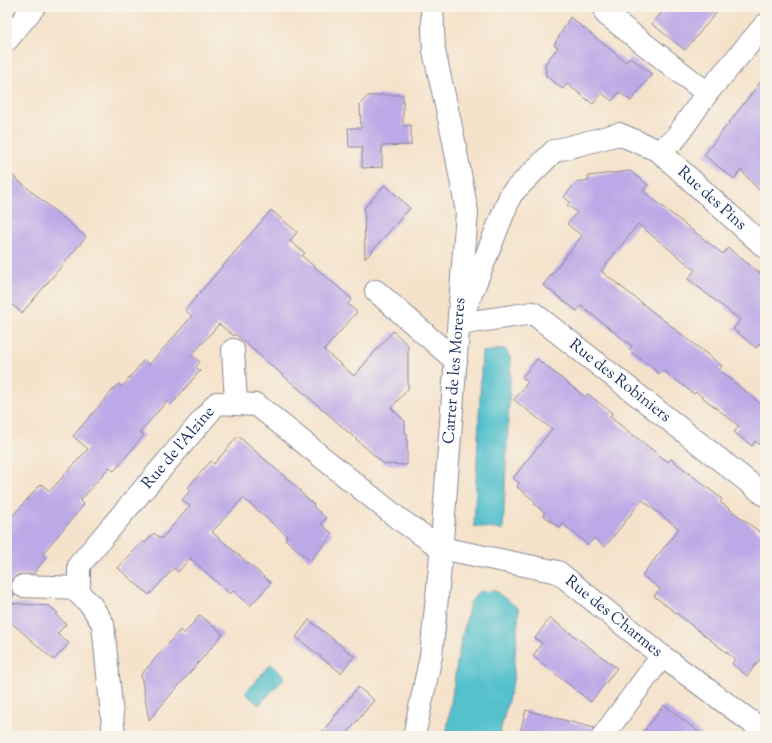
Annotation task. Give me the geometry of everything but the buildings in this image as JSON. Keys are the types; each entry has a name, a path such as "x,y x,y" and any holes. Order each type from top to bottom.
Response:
{"street":[{"path":"7,40 34,7"},
{"name":"Carrer de les Moreres","path":"414,736 431,656 468,212 434,51 432,7"},
{"path":"606,14 707,93"},
{"path":"658,150 675,139 707,93 765,25"},
{"name":"Rue des Pins","path":"459,324 511,194 554,151 619,134 658,150 765,247"},
{"path":"376,291 456,361"},
{"name":"Rue des Robiniers","path":"459,324 533,313 765,495"},
{"path":"233,350 236,404"},
{"name":"Rue de l'Alzine","path":"79,588 79,565 217,402 257,405 399,519 441,548"},
{"name":"Rue des Charmes","path":"441,548 558,572 662,656 765,732"},
{"path":"23,586 79,588 79,594 91,605 103,624 114,736"},
{"path":"603,736 662,656"}],"water":[{"path":"505,349 511,359 503,530 474,526 482,352"},
{"path":"495,591 519,609 513,681 499,736 446,736 458,656 470,603 478,592"},
{"path":"271,664 285,677 259,705 245,693"}]}
